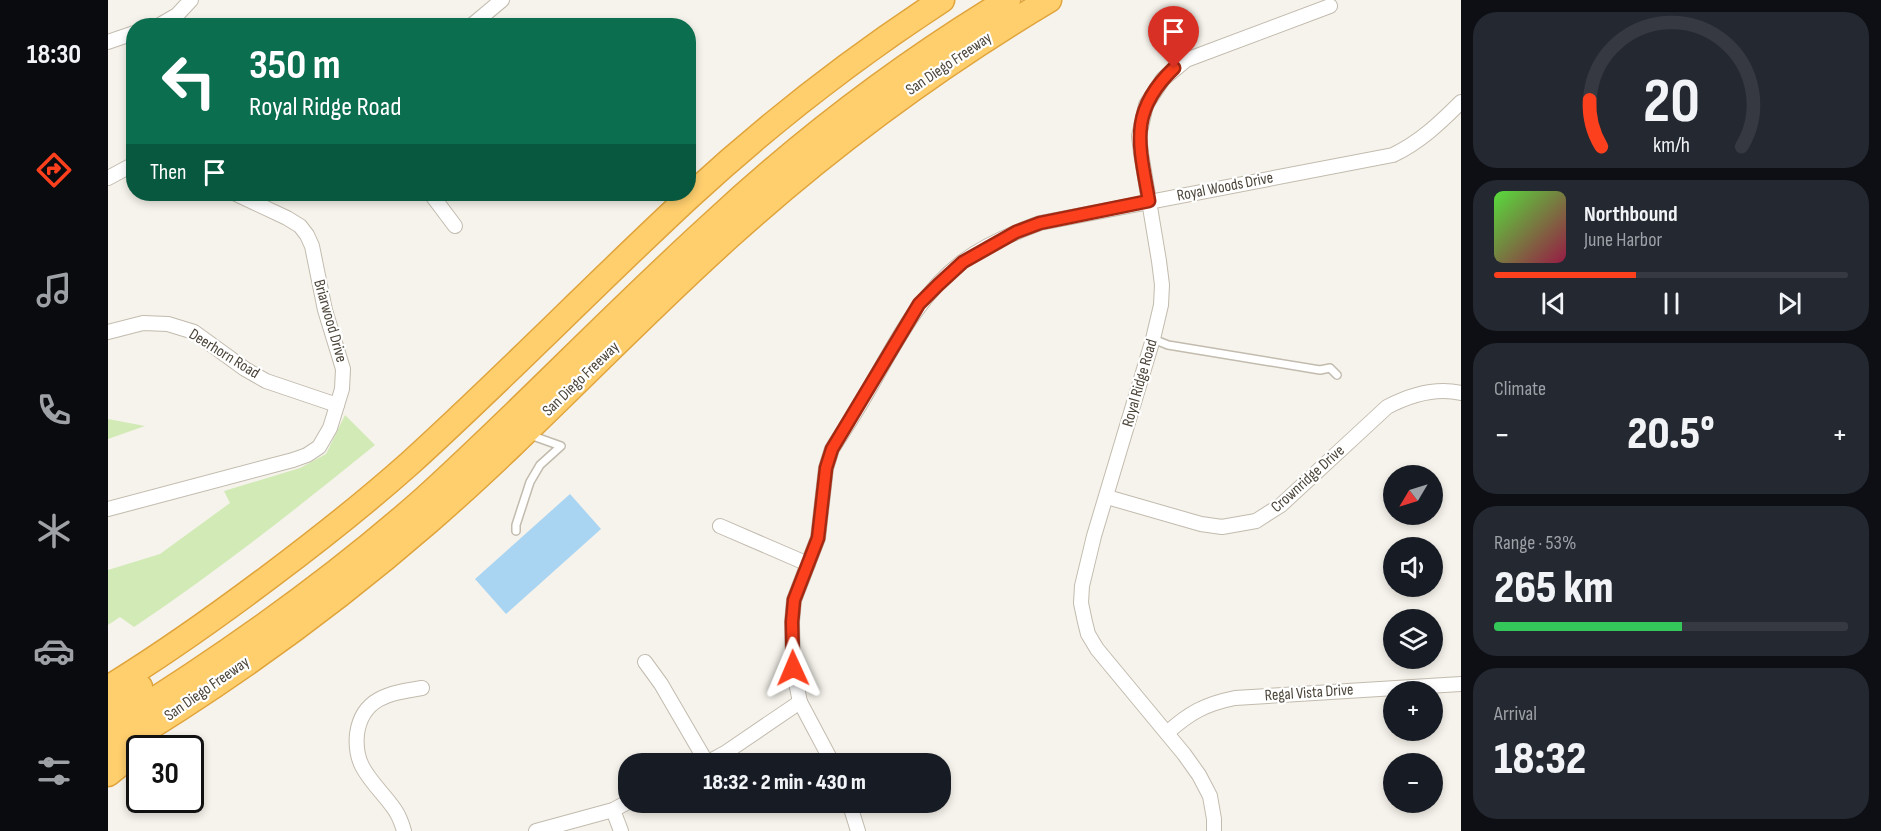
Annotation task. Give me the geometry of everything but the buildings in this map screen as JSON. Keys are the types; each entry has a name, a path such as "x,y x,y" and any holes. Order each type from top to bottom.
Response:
{"highway":[{"path":"696,192 820,87 942,0"},
{"path":"108,729 270,621 339,568 423,499 712,224 795,151 916,59 1008,0"},
{"name":"San Diego Freeway","path":"108,753 167,717 284,636 427,523 525,433 729,237 822,156 942,67 1049,0"},
{"path":"108,688 220,614 359,508 464,414 686,201"},
{"path":"108,707 164,672 313,565 461,437 464,414"},
{"path":"157,735 232,685 284,636"},
{"path":"108,774 126,760"}],"street":[{"path":"172,18 191,0"},
{"path":"481,18 502,0"},
{"name":"Royal Ridge Road","path":"1214,831 1210,796 1194,768 1097,649 1087,628 1081,603 1082,586 1094,536 1161,305 1162,285 1139,136 1146,105 1163,79 1174,68 1202,53 1330,6"},
{"path":"108,42 126,36"},
{"name":"Royal Woods Drive","path":"827,753 800,702 793,668 794,600 818,538 826,468 832,449 919,304 963,262 1016,232 1040,223 1393,155 1427,135 1461,102"},
{"path":"108,178 126,168"},
{"name":"Briarwood Drive","path":"108,509 307,455 319,447 330,428 342,389 343,369 325,310 312,246 300,226 251,201"},
{"path":"436,201 455,226"},
{"name":"Deerhorn Road","path":"108,332 142,323 168,324 194,332 245,369 266,381 337,405"},
{"name":"Crownridge Drive","path":"1107,497 1201,524 1222,527 1256,521 1281,505 1387,407 1407,397 1425,393 1450,391 1461,393"},
{"path":"720,526 808,564"},
{"path":"645,662 661,684 700,753"},
{"name":"Regal Vista Drive","path":"1167,733 1196,710 1215,702 1235,698 1461,684"},
{"path":"404,831 396,812 361,765 357,740 358,728 361,717 380,699 389,694 422,687"},
{"path":"725,753 800,702"},
{"path":"536,831 618,807"},
{"path":"613,810 621,831"},
{"path":"852,813 858,831"}],"lane":[{"path":"1153,339 1180,347 1320,370 1329,368 1337,375"},
{"path":"516,531 530,482 540,465 561,446 525,433"}],"green space":[{"path":"345,415 375,445 256,539 134,627 120,617 108,625 108,570 160,554 230,503 224,491 300,468 326,454"},
{"path":"108,419 145,426 108,439"}],"water":[{"path":"570,494 601,529 506,614 475,579"}],"route":[{"path":"793,668 794,600 818,538 826,468 832,449 867,394 904,327 919,304 963,262 1016,232 1040,223 1149,201 1139,136 1142,119 1146,105 1154,91 1174,68"}]}
